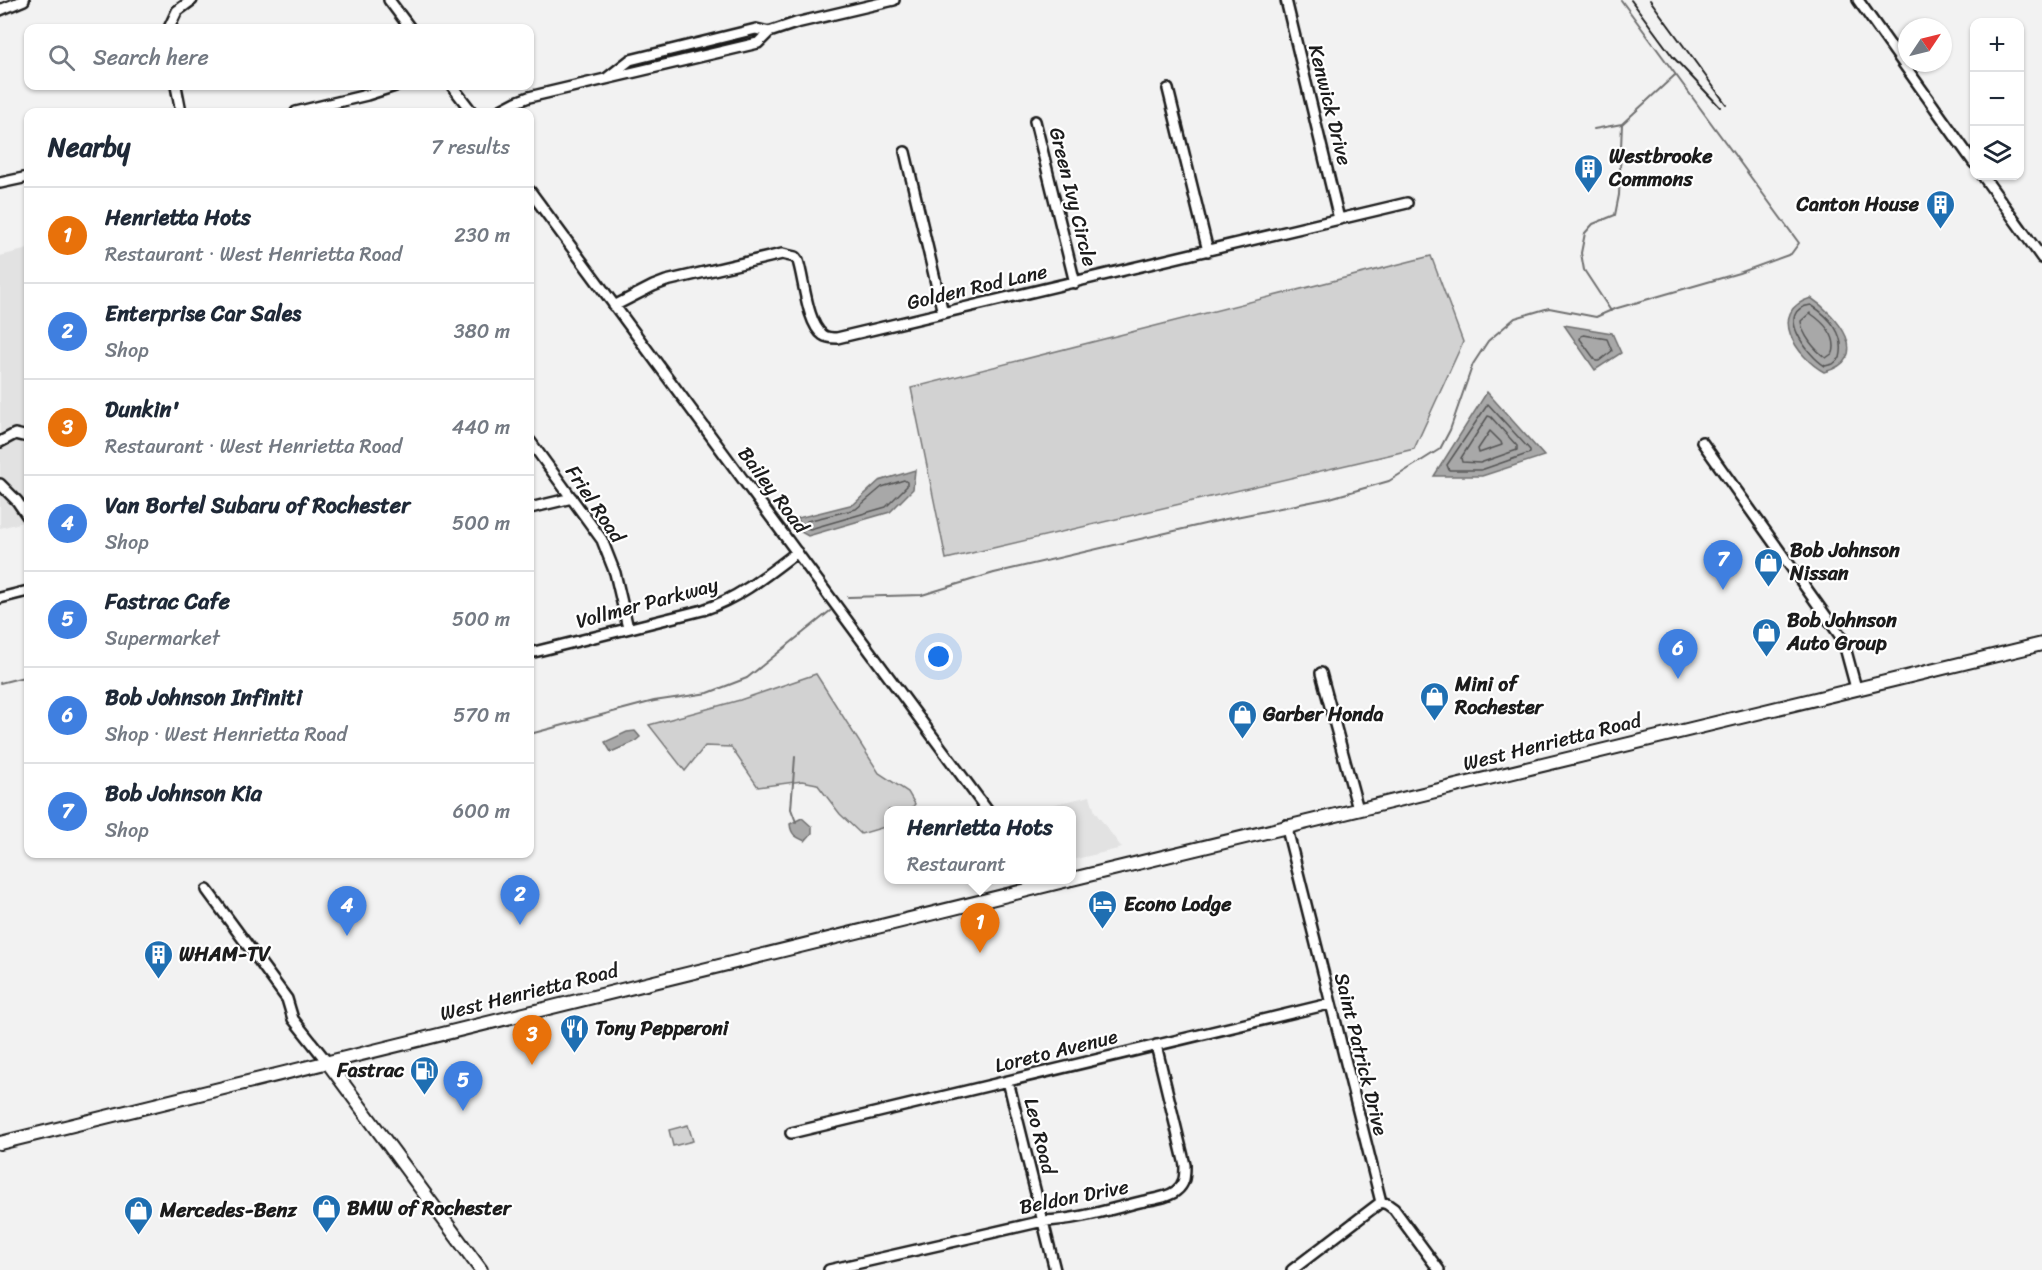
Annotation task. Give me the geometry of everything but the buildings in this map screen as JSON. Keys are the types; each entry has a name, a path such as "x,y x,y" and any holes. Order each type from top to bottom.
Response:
{"main road":[{"name":"West Henrietta Road","path":"1076,878 2042,644"},
{"name":"West Henrietta Road","path":"0,1143 1036,884"},
{"path":"327,1063 481,1270"}],"street":[{"path":"0,10 24,0"},
{"path":"171,24 177,11 192,0"},
{"path":"390,0 407,24"},
{"path":"505,108 529,97 758,43 769,32 894,0"},
{"name":"Kenwick Drive","path":"1286,0 1340,219"},
{"path":"1858,0 1970,157"},
{"path":"1168,89 1208,251"},
{"path":"177,90 180,108"},
{"path":"330,108 383,90"},
{"path":"455,90 469,108"},
{"name":"Green Ivy Circle","path":"1035,121 1076,283"},
{"path":"905,152 943,313"},
{"path":"0,183 24,178"},
{"path":"1986,180 2042,258"},
{"name":"Bailey Road","path":"534,196 984,806"},
{"name":"Golden Rod Lane","path":"614,306 666,281 782,254 795,257 798,261 813,322 825,336 844,337 1407,203"},
{"path":"0,442 15,434 24,436"},
{"path":"1702,442 1839,633 1856,688"},
{"name":"Friel Road","path":"534,446 594,529 609,556 628,628"},
{"path":"0,484 24,510"},
{"path":"534,507 572,498"},
{"name":"Vollmer Parkway","path":"534,651 722,604 758,583 797,552"},
{"path":"0,598 24,592"},
{"path":"1321,673 1358,809"},
{"name":"Saint Patrick Drive","path":"1286,825 1380,1202"},
{"path":"207,890 287,999 293,1019 327,1063"},
{"name":"Loreto Avenue","path":"791,1133 1329,1004"},
{"name":"Beldon Drive","path":"829,1270 1169,1195 1182,1186 1185,1165 1156,1044"},
{"name":"Leo Road","path":"1008,1081 1055,1270"},
{"path":"1292,1270 1380,1202 1394,1209 1440,1270"}],"shaded area":[{"path":"24,250 24,522 0,528 0,256"},
{"path":"1431,256 1463,342 1414,449 946,559 911,388"},
{"path":"816,674 879,773 908,792 915,804 913,806 884,806 884,827 861,834 840,814 817,784 802,781 758,787 731,747 705,746 685,771 649,725 740,700"},
{"path":"1090,796 1095,812 1122,848 1076,859 1076,806 1047,806"},
{"path":"688,1125 693,1141 673,1146 669,1130"}],"water":[{"path":"1811,298 1840,325 1849,347 1847,357 1839,366 1824,372 1804,356 1790,335 1788,323 1790,313 1798,304"},
{"path":"1564,325 1612,333 1621,353 1595,370"},
{"path":"1487,392 1544,456 1482,476 1434,476"},
{"path":"915,470 913,489 890,512 808,536 801,532 798,518 854,504 879,481"},
{"path":"635,731 640,737 611,752 605,742 627,732"},
{"path":"802,818 812,827 812,833 805,841 794,835 790,824"}],"waterway":[{"path":"848,597 922,595 994,573 1226,519 1330,498 1389,481 1440,449 1450,430 1473,364 1488,341 1515,318 1549,308 1596,317 1614,309 1739,273 1791,254 1799,243 1621,0"},
{"path":"1611,311 1584,270 1581,253 1585,233 1593,224 1615,215 1619,195 1622,124 1675,75"},
{"path":"1594,129 1622,124"},
{"path":"534,733 654,701 708,693 747,678 830,611"},
{"path":"0,683 24,677"},
{"path":"795,757 791,809 796,822"}],"railway":[{"path":"1631,0 1673,57 1720,107"},
{"path":"1650,0 1726,104"}],"place":[{"name":"Westbrooke Commons","path":"1588,194"},
{"name":"Canton House","path":"1940,230"},
{"name":"Bob Johnson Nissan","path":"1769,588"},
{"name":"Bob Johnson Kia","path":"1723,590"},
{"name":"Bob Johnson Auto Group","path":"1766,658"},
{"name":"Bob Johnson Infiniti","path":"1678,679"},
{"name":"Mini of Rochester","path":"1434,722"},
{"name":"Garber Honda","path":"1242,740"},
{"name":"Enterprise Car Sales","path":"520,925"},
{"name":"Econo Lodge","path":"1103,930"},
{"name":"Van Bortel Subaru of Rochester","path":"347,936"},
{"name":"Henrietta Hots","path":"980,953"},
{"name":"WHAM-TV","path":"158,980"},
{"name":"Tony Pepperoni","path":"574,1054"},
{"name":"Dunkin'","path":"532,1065"},
{"name":"Fastrac","path":"425,1096"},
{"name":"Fastrac Cafe","path":"463,1111"},
{"name":"BMW of Rochester","path":"326,1234"},
{"name":"Mercedes-Benz","path":"139,1236"}]}
